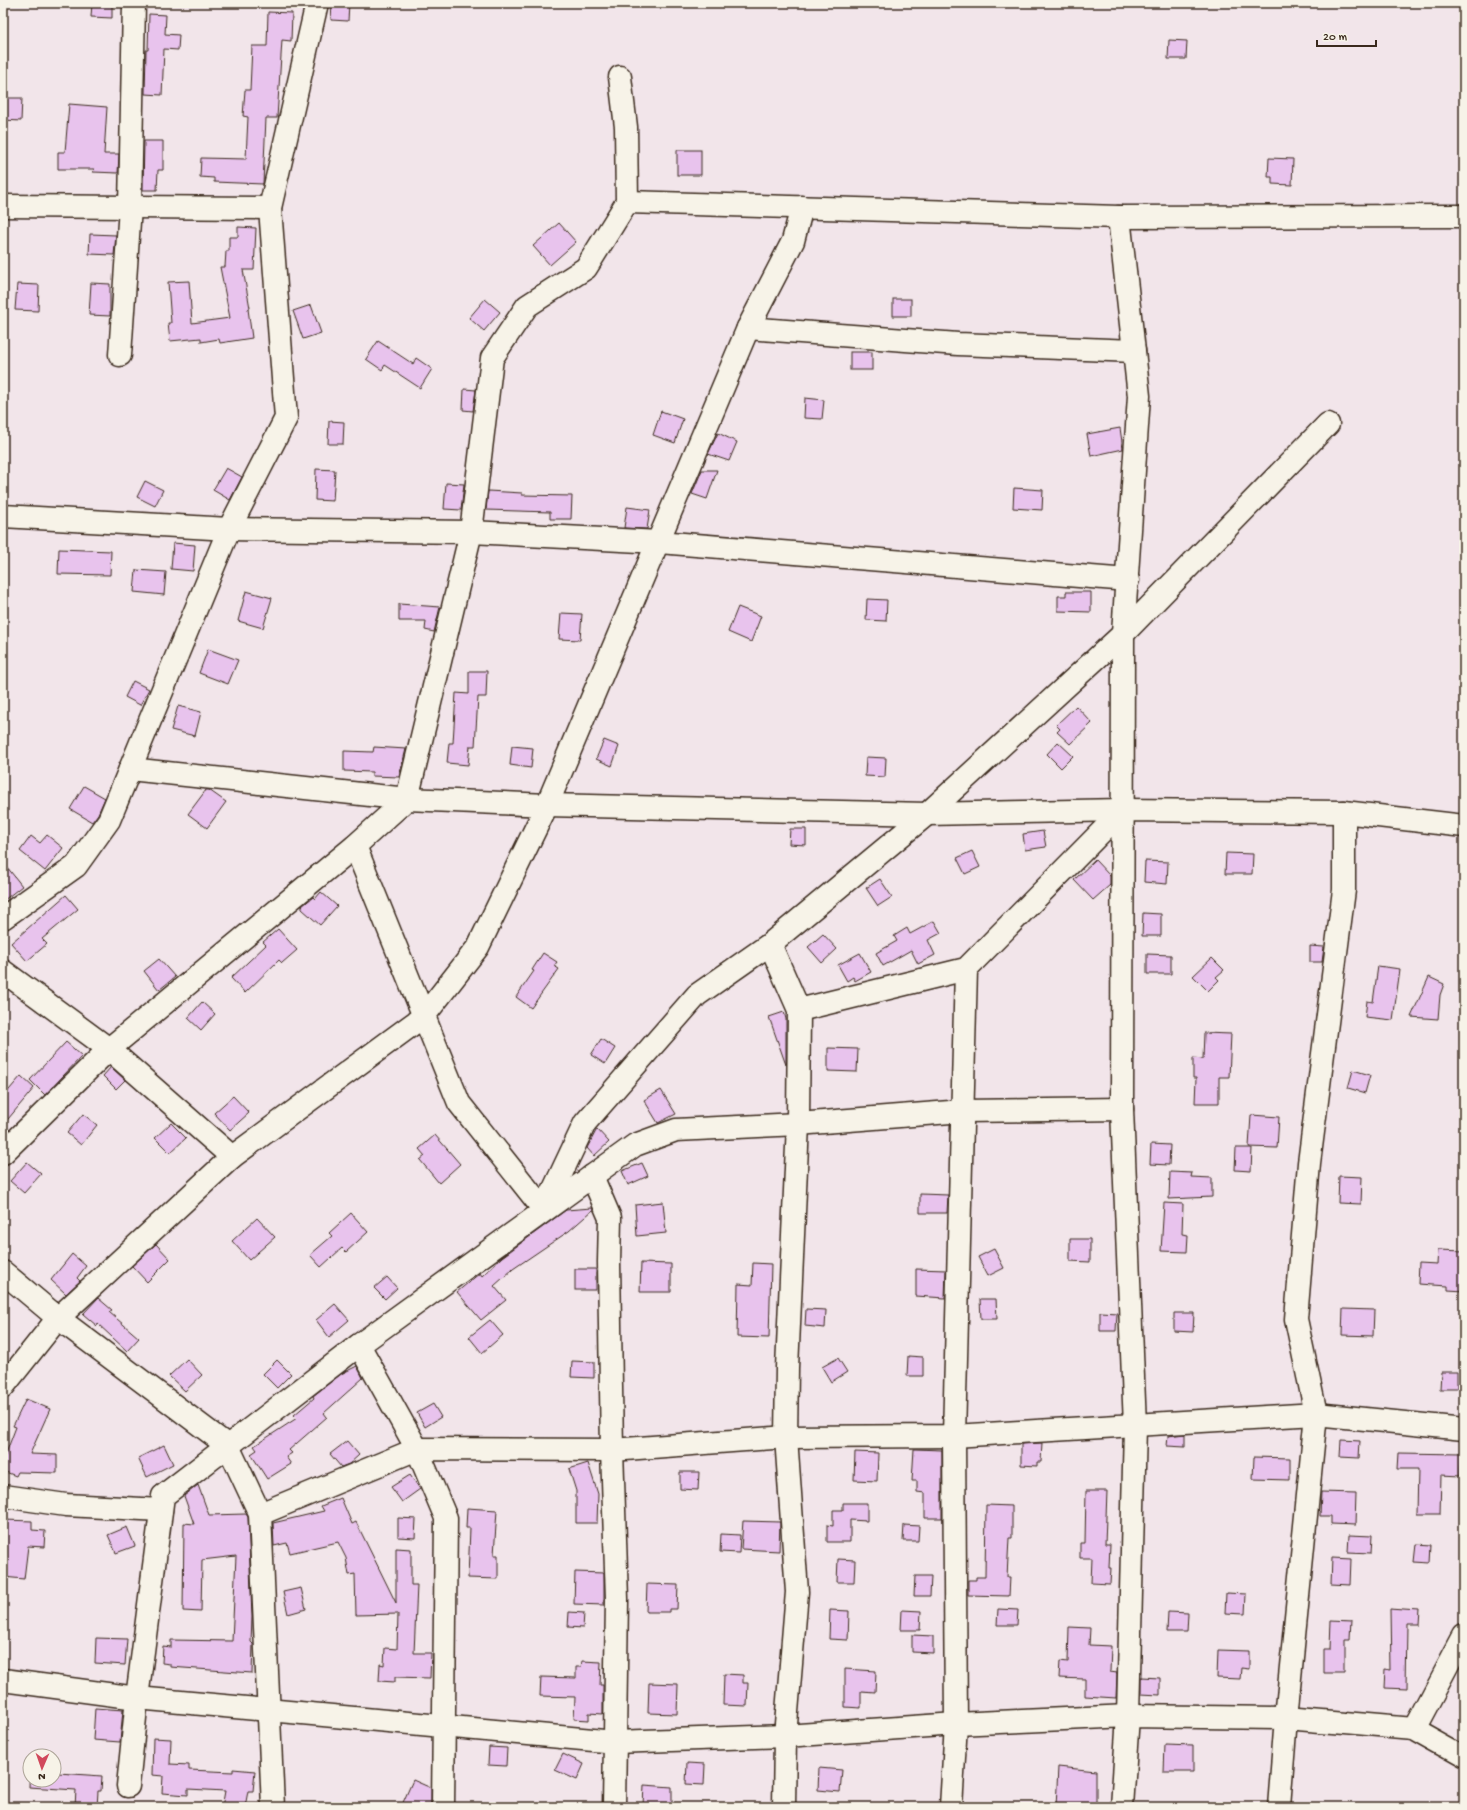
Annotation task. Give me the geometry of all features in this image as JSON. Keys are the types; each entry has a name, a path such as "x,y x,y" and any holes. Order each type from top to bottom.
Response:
{"street":[{"path":"120,355 130,207 134,3"},
{"path":"3,918 76,866 109,820 229,529 286,418 270,208 317,3"},
{"path":"3,1153 109,1049 355,846 407,799 471,532 492,358 527,306 586,268 627,202 626,127 620,77"},
{"path":"627,202 1119,217 1464,216"},
{"path":"3,206 270,208"},
{"path":"3,1387 58,1318 232,1157 424,1016 478,947 547,805 748,328 793,241 802,207"},
{"path":"1119,217 1139,396 1128,580 1123,634 1122,1109 1135,1426 1128,1716 1122,1807"},
{"path":"748,328 958,344 1134,351"},
{"path":"544,1210 585,1123 697,995 770,944 926,814 1123,634 1328,424"},
{"path":"3,516 229,529 471,532 659,542 1128,580"},
{"path":"130,768 407,799 547,805 926,814 1123,810 1344,812 1464,826"},
{"path":"799,1010 966,969 1123,810"},
{"path":"1279,1807 1286,1718 1316,1414 1296,1319 1309,1163 1344,890 1344,812"},
{"path":"355,846 459,1103 544,1210"},
{"path":"770,944 799,1010 798,1124 787,1360 786,1437 797,1592 785,1736 784,1807"},
{"path":"951,1807 956,1724 954,1436 966,969"},
{"path":"3,971 109,1049 232,1157"},
{"path":"128,1786 137,1698 163,1496 359,1345 635,1145 676,1130 798,1124 963,1111 1122,1109"},
{"path":"592,1176 610,1218 609,1262 612,1450 617,1599 614,1807"},
{"path":"3,1272 58,1318 228,1446 260,1514 272,1807"},
{"path":"359,1345 417,1449 446,1518 443,1807"},
{"path":"260,1514 417,1449 612,1450 786,1437 954,1436 1316,1414 1464,1429"},
{"path":"3,1496 66,1505 161,1510"},
{"path":"1414,1730 1464,1635"},
{"path":"3,1680 137,1698 615,1742 785,1736 956,1724 1128,1716 1286,1718 1414,1730 1464,1757"}],"building":[{"path":"92,3 112,3 112,18 91,17"},
{"path":"332,3 349,3 348,21 331,20"},
{"path":"268,12 292,13 291,41 282,40 277,118 266,118 263,184 214,182 214,178 200,177 201,158 246,159 248,117 243,116 245,90 250,90 252,46 267,46"},
{"path":"149,14 166,15 165,34 179,35 178,50 164,49 162,95 145,94"},
{"path":"1169,40 1187,41 1186,59 1168,59"},
{"path":"3,98 22,98 21,121 3,120"},
{"path":"69,104 107,107 104,154 119,154 118,173 93,172 94,169 58,169 58,152 65,152"},
{"path":"144,141 163,141 163,170 158,170 157,190 143,190"},
{"path":"677,150 701,150 701,175 677,175"},
{"path":"1269,158 1293,159 1292,185 1272,184 1272,177 1268,177"},
{"path":"559,223 576,242 550,265 533,246"},
{"path":"238,227 256,228 254,270 243,270 250,308 248,309 252,338 220,343 219,339 201,342 201,338 170,341 168,323 171,323 168,282 189,281 192,323 230,318 220,267 225,267 226,251 229,251 229,237 238,237"},
{"path":"90,234 116,235 114,255 89,254"},
{"path":"91,283 110,284 110,316 89,315"},
{"path":"17,284 39,285 38,311 15,310"},
{"path":"485,299 500,312 484,331 469,318"},
{"path":"893,299 911,299 911,316 893,316"},
{"path":"311,305 321,333 303,339 293,311"},
{"path":"378,341 413,364 416,358 432,369 420,388 385,365 382,370 366,359"},
{"path":"850,352 872,352 872,370 850,370"},
{"path":"464,389 476,390 473,411 463,410"},
{"path":"805,398 824,400 822,419 804,418"},
{"path":"661,411 683,419 675,443 653,435"},
{"path":"329,421 344,422 343,444 328,444"},
{"path":"1120,428 1123,449 1091,456 1087,434"},
{"path":"718,433 737,442 729,461 708,454"},
{"path":"226,468 242,477 230,500 213,490"},
{"path":"316,469 335,470 333,501 315,500"},
{"path":"702,470 717,470 707,499 692,494"},
{"path":"145,481 163,490 155,506 137,497"},
{"path":"446,483 464,484 461,510 444,509"},
{"path":"1014,488 1043,490 1042,510 1013,508"},
{"path":"488,491 522,493 522,495 572,496 571,519 550,519 550,512 486,510"},
{"path":"627,507 650,510 647,529 624,528"},
{"path":"173,543 195,545 193,571 171,569"},
{"path":"59,549 111,551 110,575 58,574"},
{"path":"136,570 166,572 164,595 134,592"},
{"path":"246,591 272,598 263,628 238,621"},
{"path":"1066,592 1091,592 1091,612 1058,611 1058,596 1066,596"},
{"path":"867,599 887,600 886,621 866,620"},
{"path":"399,604 440,607 434,632 425,630 426,621 399,621"},
{"path":"738,607 761,616 751,642 728,632"},
{"path":"561,613 582,614 580,640 559,639"},
{"path":"208,649 238,660 228,684 199,673"},
{"path":"469,671 487,671 486,697 478,697 475,746 470,746 468,765 447,763 449,743 453,743 456,693 469,694"},
{"path":"133,681 149,689 140,705 125,697"},
{"path":"178,706 201,712 195,736 171,730"},
{"path":"1076,706 1092,723 1070,744 1057,732 1060,729 1056,725"},
{"path":"604,740 619,746 612,766 596,759"},
{"path":"1058,742 1073,756 1061,768 1047,754"},
{"path":"512,746 533,748 531,768 510,765"},
{"path":"374,747 406,749 399,777 372,776 372,772 344,771 344,751 373,752"},
{"path":"866,757 886,758 885,777 865,776"},
{"path":"84,786 105,798 98,814 92,822 70,809"},
{"path":"206,790 209,790 226,802 207,828 188,814"},
{"path":"790,829 806,829 806,845 789,844"},
{"path":"1043,831 1046,847 1025,850 1023,834"},
{"path":"47,835 63,848 45,871 20,851 31,836 40,843"},
{"path":"972,851 980,867 965,874 957,858"},
{"path":"1226,853 1253,854 1252,874 1225,874"},
{"path":"1095,860 1110,876 1110,885 1093,900 1074,880"},
{"path":"1145,861 1168,862 1167,884 1144,882"},
{"path":"3,862 22,886 3,901"},
{"path":"880,879 892,897 878,906 866,888"},
{"path":"321,892 337,906 320,925 302,909 302,906 313,897 315,899"},
{"path":"66,895 78,909 42,939 47,944 27,961 11,943"},
{"path":"1143,913 1161,914 1161,936 1142,936"},
{"path":"934,921 941,933 928,940 935,955 918,964 911,950 883,966 876,953 897,941 894,936 907,928 910,934"},
{"path":"278,929 297,950 282,963 279,960 245,993 231,978 266,945 263,942"},
{"path":"823,934 837,949 822,963 808,947"},
{"path":"1310,946 1324,947 1322,962 1310,962"},
{"path":"543,953 557,962 554,966 559,969 531,1008 516,997 534,971 532,970"},
{"path":"860,953 871,972 855,981 853,977 847,981 838,965"},
{"path":"1147,954 1171,955 1171,974 1147,974"},
{"path":"1212,958 1224,970 1216,977 1219,980 1208,991 1193,976"},
{"path":"159,959 175,977 159,990 144,971"},
{"path":"1378,966 1400,969 1393,1020 1365,1017 1367,1001 1373,1002"},
{"path":"1429,977 1444,984 1440,995 1438,1019 1411,1017"},
{"path":"202,1002 215,1014 201,1030 188,1018"},
{"path":"784,1012 786,1019 786,1065 769,1017"},
{"path":"1204,1033 1231,1034 1229,1077 1219,1077 1219,1103 1195,1103 1196,1078 1193,1078 1193,1058 1203,1059"},
{"path":"601,1039 615,1048 605,1064 591,1055"},
{"path":"66,1042 82,1056 45,1095 30,1080"},
{"path":"828,1048 858,1049 857,1072 828,1071"},
{"path":"111,1067 125,1080 116,1089 103,1076"},
{"path":"1353,1070 1370,1075 1365,1093 1348,1088"},
{"path":"21,1076 34,1088 3,1125 3,1097"},
{"path":"661,1090 676,1114 658,1123 644,1100"},
{"path":"233,1096 249,1113 230,1130 214,1113"},
{"path":"83,1114 97,1125 81,1145 67,1133"},
{"path":"1251,1115 1279,1117 1277,1148 1249,1147"},
{"path":"171,1123 186,1138 170,1153 155,1138"},
{"path":"597,1129 609,1142 594,1156 587,1148"},
{"path":"435,1135 460,1164 439,1183 420,1160 425,1156 419,1149"},
{"path":"1151,1144 1170,1145 1169,1165 1150,1164"},
{"path":"1236,1148 1252,1148 1251,1171 1235,1170"},
{"path":"27,1162 41,1174 24,1193 10,1181"},
{"path":"642,1163 648,1176 628,1185 622,1171"},
{"path":"1170,1172 1192,1173 1191,1177 1212,1178 1212,1197 1169,1199"},
{"path":"1339,1176 1362,1177 1361,1204 1338,1203"},
{"path":"920,1194 948,1195 947,1213 920,1213"},
{"path":"663,1202 666,1233 637,1236 635,1205"},
{"path":"1164,1203 1183,1204 1182,1234 1188,1235 1187,1252 1161,1251"},
{"path":"592,1208 593,1210 569,1231 513,1269 494,1286 506,1300 481,1320 457,1292 480,1273 482,1276 502,1257 566,1210"},
{"path":"351,1213 368,1232 346,1252 342,1248 321,1267 310,1255 332,1236 329,1233"},
{"path":"257,1218 275,1237 249,1260 232,1241"},
{"path":"1070,1239 1090,1239 1090,1262 1070,1261"},
{"path":"156,1244 170,1259 147,1282 132,1266"},
{"path":"994,1249 1004,1268 988,1276 978,1257"},
{"path":"1438,1250 1464,1251 1464,1291 1448,1290 1448,1286 1418,1284 1419,1263 1437,1264"},
{"path":"72,1254 86,1266 77,1278 80,1281 66,1294 51,1280"},
{"path":"641,1263 671,1264 671,1292 640,1292"},
{"path":"753,1263 771,1264 769,1338 737,1337 738,1284 752,1285"},
{"path":"575,1269 596,1269 596,1290 575,1290"},
{"path":"916,1269 946,1270 945,1298 916,1296"},
{"path":"387,1277 397,1288 385,1299 374,1288"},
{"path":"98,1298 112,1310 109,1312 139,1338 127,1351 98,1324 97,1326 83,1314"},
{"path":"980,1299 996,1299 997,1319 981,1319"},
{"path":"335,1304 349,1320 329,1337 316,1320"},
{"path":"806,1309 826,1310 825,1328 805,1326"},
{"path":"1343,1309 1374,1310 1373,1336 1342,1335"},
{"path":"1100,1312 1117,1313 1116,1331 1100,1331"},
{"path":"1174,1313 1194,1313 1193,1332 1174,1331"},
{"path":"490,1320 503,1335 482,1353 469,1337"},
{"path":"908,1356 923,1357 923,1376 907,1376"},
{"path":"838,1358 847,1372 831,1382 822,1367"},
{"path":"187,1359 202,1375 185,1391 169,1376"},
{"path":"277,1360 291,1374 277,1388 263,1374"},
{"path":"572,1361 594,1362 594,1378 571,1377"},
{"path":"357,1366 363,1378 324,1413 327,1417 289,1450 292,1453 286,1457 291,1464 267,1479 251,1454 257,1450 254,1446 297,1418 294,1415 314,1398 313,1396 341,1374"},
{"path":"1441,1372 1457,1372 1457,1389 1440,1389"},
{"path":"26,1399 50,1409 30,1454 57,1455 57,1473 18,1472 16,1476 3,1471 3,1461 16,1427 13,1426"},
{"path":"433,1404 441,1417 425,1427 417,1413"},
{"path":"1185,1434 1185,1447 1167,1446 1168,1436"},
{"path":"1341,1440 1360,1441 1359,1458 1340,1457"},
{"path":"347,1441 359,1455 349,1464 341,1467 330,1454"},
{"path":"1042,1443 1041,1462 1037,1462 1037,1466 1021,1465 1021,1444"},
{"path":"164,1445 173,1464 147,1477 138,1458"},
{"path":"914,1449 942,1450 942,1518 925,1518 925,1493 917,1492 917,1481 912,1481"},
{"path":"855,1452 878,1453 877,1481 854,1480"},
{"path":"1398,1453 1461,1454 1460,1476 1441,1475 1440,1514 1417,1514 1418,1469 1397,1469"},
{"path":"1254,1457 1290,1458 1290,1480 1253,1479"},
{"path":"588,1463 598,1494 597,1523 576,1523 576,1491 569,1469"},
{"path":"680,1472 699,1472 698,1490 680,1489"},
{"path":"410,1475 420,1489 402,1502 391,1487"},
{"path":"198,1485 209,1515 246,1514 248,1517 252,1617 251,1642 253,1644 252,1673 170,1667 170,1664 162,1663 163,1646 171,1647 171,1640 232,1641 236,1556 202,1560 201,1612 183,1611 184,1523 194,1524 184,1496"},
{"path":"1086,1491 1107,1491 1105,1544 1110,1544 1110,1584 1091,1583 1092,1558 1080,1558 1080,1543 1085,1543"},
{"path":"1321,1492 1356,1493 1355,1525 1331,1524 1331,1516 1320,1516"},
{"path":"341,1498 352,1524 356,1522 396,1603 396,1548 411,1549 411,1585 417,1585 414,1653 431,1653 430,1678 395,1677 395,1682 379,1681 380,1664 384,1665 385,1648 397,1649 398,1614 356,1615 355,1574 349,1575 346,1558 338,1542 290,1553 287,1543 274,1546 273,1523 324,1511 321,1506"},
{"path":"843,1503 867,1503 867,1521 850,1520 850,1542 827,1542 827,1525 833,1526 833,1510 843,1510"},
{"path":"986,1505 1012,1506 1012,1538 1009,1538 1007,1577 1010,1577 1009,1596 968,1595 968,1580 976,1580 976,1577 985,1577"},
{"path":"467,1508 497,1510 494,1555 498,1555 498,1579 468,1578 470,1528 466,1528"},
{"path":"398,1518 416,1519 415,1538 398,1537"},
{"path":"4,1520 32,1521 32,1530 45,1531 44,1547 28,1546 24,1579 3,1577 6,1545 3,1544"},
{"path":"743,1521 780,1522 779,1551 741,1549"},
{"path":"904,1525 919,1526 918,1541 903,1541"},
{"path":"127,1527 135,1546 116,1553 108,1535"},
{"path":"721,1534 740,1535 739,1553 720,1552"},
{"path":"1349,1535 1372,1536 1371,1553 1348,1552"},
{"path":"1416,1544 1432,1545 1431,1563 1414,1562"},
{"path":"1332,1558 1351,1559 1350,1585 1331,1584"},
{"path":"838,1559 855,1560 854,1582 837,1582"},
{"path":"575,1572 604,1573 604,1605 574,1604"},
{"path":"915,1576 931,1576 930,1596 914,1596"},
{"path":"647,1584 678,1585 677,1609 669,1609 669,1612 646,1612"},
{"path":"301,1588 306,1609 288,1614 283,1592"},
{"path":"1226,1593 1246,1594 1245,1614 1225,1613"},
{"path":"1391,1608 1420,1610 1419,1625 1407,1625 1406,1689 1384,1688 1385,1669 1392,1670"},
{"path":"998,1609 1018,1610 1017,1625 997,1625"},
{"path":"830,1610 849,1611 848,1640 829,1639"},
{"path":"902,1610 921,1611 920,1630 901,1630"},
{"path":"569,1612 584,1613 583,1628 568,1627"},
{"path":"1168,1612 1188,1613 1187,1632 1167,1632"},
{"path":"1331,1620 1351,1621 1350,1638 1345,1638 1345,1673 1324,1673 1324,1649 1330,1649"},
{"path":"1069,1627 1090,1628 1089,1645 1111,1646 1110,1672 1117,1673 1116,1698 1085,1696 1085,1679 1059,1678 1060,1661 1068,1662"},
{"path":"912,1635 933,1636 933,1653 912,1652"},
{"path":"96,1638 127,1639 125,1665 95,1663"},
{"path":"1218,1650 1249,1651 1249,1669 1241,1668 1240,1679 1217,1678"},
{"path":"582,1661 601,1662 600,1685 603,1685 603,1714 589,1713 589,1720 574,1719 575,1697 540,1696 541,1677 576,1678 576,1667 581,1667"},
{"path":"845,1669 876,1671 875,1692 861,1691 861,1708 845,1707"},
{"path":"724,1674 743,1675 743,1683 748,1683 747,1706 723,1705"},
{"path":"1141,1677 1160,1678 1160,1695 1141,1694"},
{"path":"649,1683 678,1684 677,1714 648,1713"},
{"path":"95,1708 123,1710 120,1742 93,1740"},
{"path":"153,1738 171,1739 170,1764 189,1765 189,1770 233,1772 233,1769 255,1771 253,1791 248,1791 245,1807 222,1807 225,1791 188,1789 188,1795 162,1793 163,1776 152,1775"},
{"path":"1165,1744 1193,1745 1193,1772 1164,1772"},
{"path":"489,1747 507,1748 506,1766 488,1765"},
{"path":"563,1754 584,1764 577,1780 555,1770"},
{"path":"687,1763 705,1764 704,1785 686,1784"},
{"path":"1058,1767 1096,1771 1096,1807 1056,1807"},
{"path":"819,1768 842,1770 840,1792 818,1790"},
{"path":"62,1773 102,1776 101,1791 98,1791 97,1807 75,1807 76,1790 45,1788 62,1788"},
{"path":"413,1780 431,1788 431,1807 401,1807"},
{"path":"644,1785 672,1787 672,1806 643,1805"}]}
